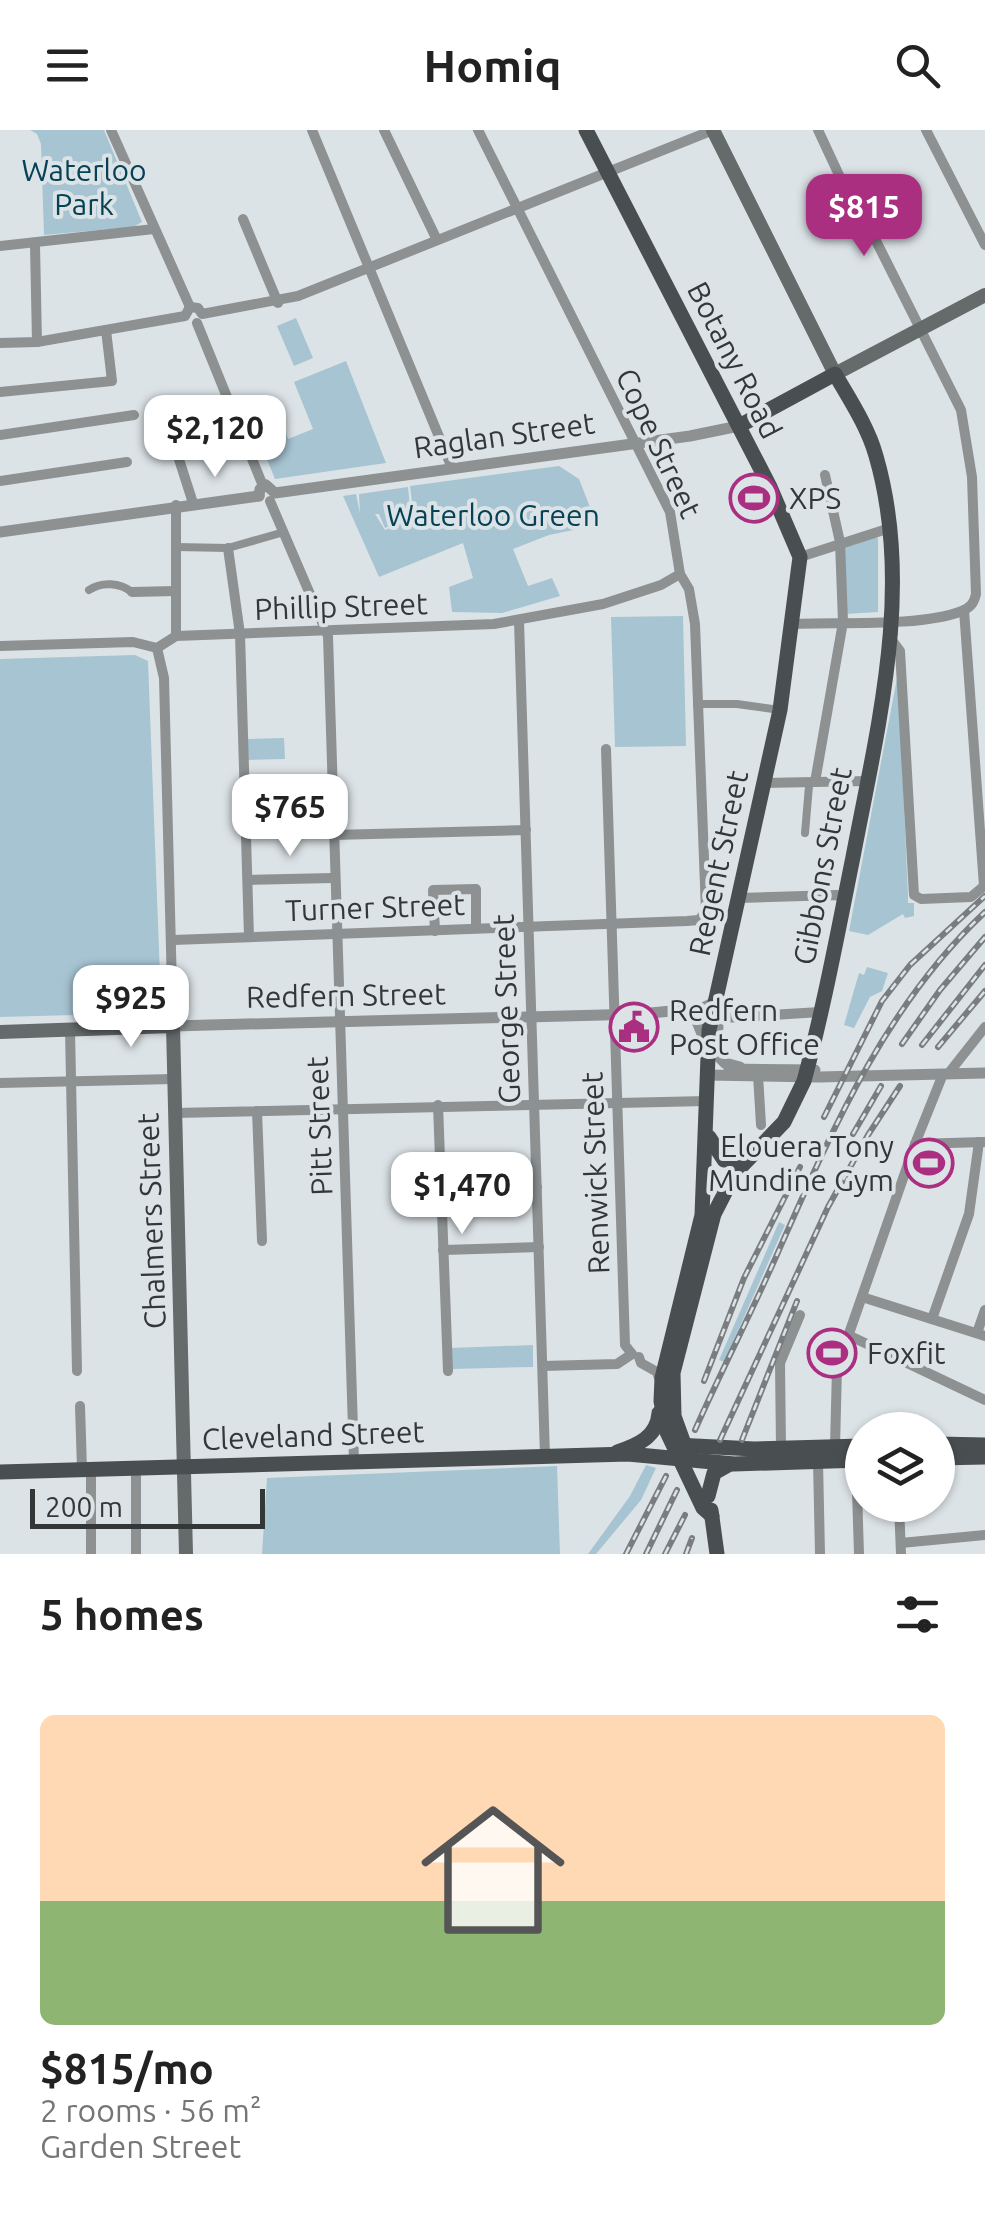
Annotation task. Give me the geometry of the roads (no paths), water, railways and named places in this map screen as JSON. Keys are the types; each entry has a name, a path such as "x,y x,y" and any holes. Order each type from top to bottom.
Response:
{"main road":[{"name":"Botany Road","path":"586,130 739,426 800,557"},
{"path":"713,130 836,374"},
{"path":"739,426 985,295"},
{"name":"Gibbons Street","path":"746,1159 784,1122 806,1073 868,781 891,640 890,528 875,451 836,374"},
{"path":"794,624 800,557"},
{"name":"Regent Street","path":"717,1554 708,1496 665,1425 665,1356 702,1215 706,1053 780,710 794,624"},
{"name":"Redfern Street","path":"0,1032 173,1026"},
{"name":"Chalmers Street","path":"173,1026 186,1554"},
{"path":"706,1131 722,1159 746,1159"},
{"name":"Regent Street","path":"664,1393 714,1214 726,1187 746,1159"},
{"path":"664,1393 691,1435 716,1448"},
{"path":"610,1454 653,1433 664,1393"},
{"path":"955,1444 985,1445"},
{"name":"Cleveland Street","path":"0,1472 681,1453 716,1448 834,1447 845,1450"},
{"path":"955,1447 985,1457"},
{"name":"Regent Street","path":"681,1453 703,1508 712,1516"},
{"name":"Cleveland Street","path":"681,1453 734,1464 845,1458"},
{"path":"955,1458 985,1457"},
{"path":"708,1496 714,1472 734,1464"}],"street":[{"path":"111,130 154,228 189,323 278,302 713,130"},
{"path":"312,130 452,468"},
{"path":"384,130 437,240"},
{"name":"Cope Street","path":"478,130 670,512 680,574 692,601 706,911 699,920"},
{"path":"794,624 892,622 964,610 974,603 976,591 971,470 961,410 818,130"},
{"path":"926,130 985,245"},
{"path":"243,219 278,302"},
{"path":"0,246 35,245 154,228"},
{"path":"35,245 37,342"},
{"path":"0,344 37,342 187,312"},
{"name":"Pitt Street","path":"199,318 267,494 326,631 354,1461"},
{"path":"0,392 112,381 106,330"},
{"path":"0,435 134,415"},
{"name":"Raglan Street","path":"0,532 739,426"},
{"path":"176,450 194,503"},
{"path":"0,481 128,462"},
{"path":"971,470 985,464"},
{"path":"971,470 985,476"},
{"path":"805,833 843,622 840,542 826,475"},
{"path":"0,646 134,642 157,648 176,636 176,505"},
{"path":"800,557 890,528"},
{"path":"176,547 228,548 284,532"},
{"path":"228,548 240,634 250,937"},
{"name":"Phillip Street","path":"176,636 467,627 519,621 603,604 661,585 680,574"},
{"path":"89,590 111,584 132,592 176,591"},
{"path":"891,640 900,651 914,895 921,900 971,897 984,882 964,610"},
{"name":"George Street","path":"519,621 545,1456"},
{"name":"Chalmers Street","path":"157,648 164,678 173,1026"},
{"path":"697,704 780,710"},
{"name":"Renwick Street","path":"606,749 625,1345 636,1355"},
{"path":"763,783 868,781"},
{"path":"334,835 526,830"},
{"path":"248,880 333,878"},
{"path":"434,932 434,890 476,889 476,928"},
{"path":"739,898 837,895 844,901"},
{"name":"Turner Street","path":"173,940 699,920"},
{"name":"Redfern Street","path":"173,1026 531,1017 694,1008 724,1018 820,1012"},
{"path":"671,1012 688,1014 698,1021 706,1053"},
{"path":"715,1012 715,1048 726,1064 838,1075 985,1074"},
{"path":"834,1447 835,1384 848,1335 915,1144 944,1074 985,1027"},
{"path":"70,1030 77,1370"},
{"path":"707,1074 744,1067"},
{"path":"707,1074 806,1073"},
{"path":"758,1075 761,1126"},
{"path":"0,1083 174,1078"},
{"path":"175,1114 707,1101"},
{"path":"438,1106 448,1371"},
{"path":"258,1111 262,1241"},
{"path":"915,1144 982,1142 969,1214 932,1319"},
{"path":"441,1193 537,1187"},
{"path":"443,1250 539,1247"},
{"path":"862,1296 981,1334 985,1310"},
{"path":"780,1448 780,1363 800,1314"},
{"path":"848,1335 985,1400"},
{"path":"636,1355 657,1372 664,1393"},
{"path":"543,1366 618,1364 636,1355 655,1360 665,1356"},
{"path":"80,1406 91,1554"},
{"path":"818,1462 820,1554"},
{"path":"136,1467 136,1554"},
{"path":"859,1522 859,1554"},
{"path":"900,1522 901,1548 985,1534"}],"railway":[{"path":"824,1117 882,1001 910,965 985,896"},
{"path":"695,1430 865,1070 919,987 985,912"},
{"path":"902,1044 940,990 985,937"},
{"path":"922,1045 985,965"},
{"path":"938,1047 985,991"},
{"path":"853,1134 881,1086"},
{"path":"720,1440 828,1207 900,1086"},
{"path":"704,1381 744,1278 800,1167"},
{"path":"742,1440 797,1301"},
{"path":"626,1554 666,1476"},
{"path":"646,1554 677,1490"},
{"path":"665,1554 685,1515"},
{"path":"686,1554 692,1538"}],"place":[{"name":"XPS","path":"754,498"},
{"name":"Redfern Post Office","path":"634,1027"},
{"name":"Elouera Tony Mundine Gym","path":"929,1163"},
{"name":"Foxfit","path":"832,1353"}],"park label":[{"name":"Waterloo Park","path":"84,187"},
{"name":"Waterloo Green","path":"493,515"}]}
